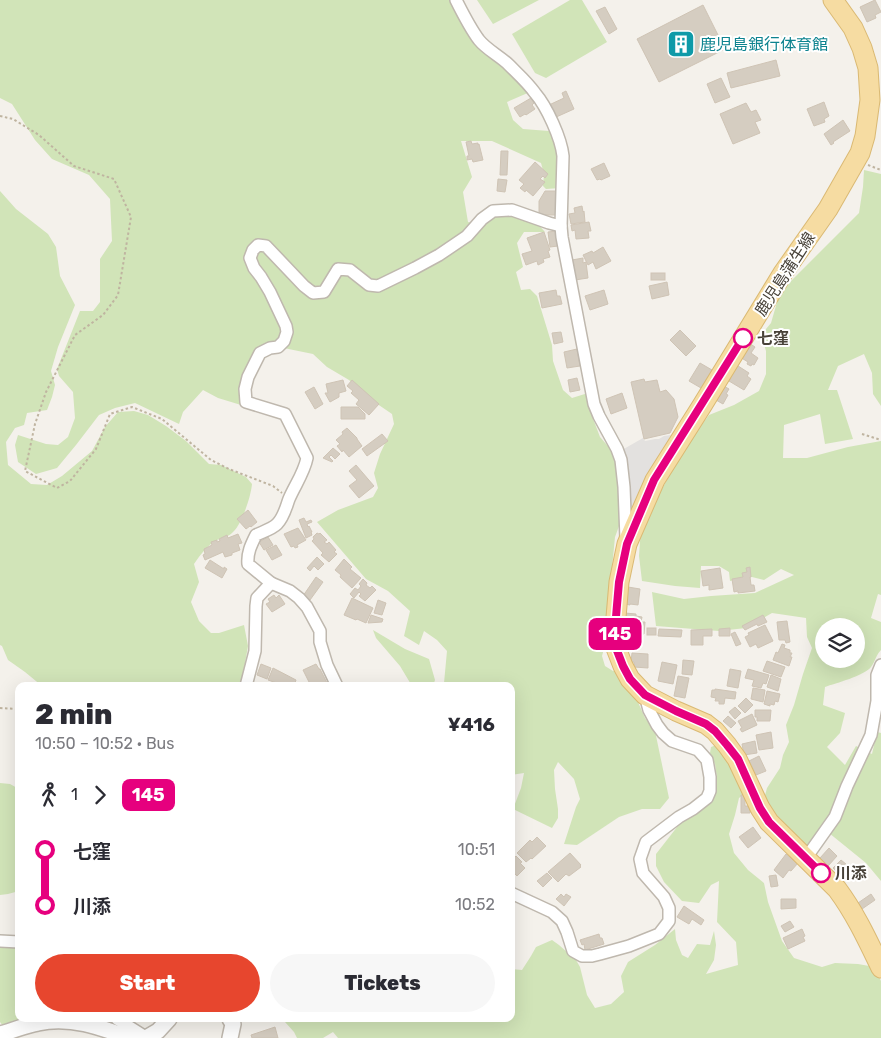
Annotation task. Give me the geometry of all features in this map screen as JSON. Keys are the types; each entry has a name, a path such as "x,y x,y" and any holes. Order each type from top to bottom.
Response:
{"main road":[{"name":"鹿児島蒲生線","path":"833,0 853,28 868,68 870,100 866,136 860,153 828,209 783,273 654,480 627,544 619,582 615,629 616,648 630,679 645,695 706,724 715,731 738,759 760,808 769,822 837,889 845,900 867,938 881,968"}],"street":[{"path":"456,0 480,42 508,64 534,91 558,134 563,156 561,226 594,404 618,448 621,460 627,544"},
{"path":"335,682 326,665 320,642 320,631 308,607 290,591 271,583 248,564 249,548 256,535 275,526 279,522 308,458 285,414 246,402 245,389 248,377 260,353 270,348 278,347 284,341 287,332 270,292 254,268 250,258 252,250 258,245 266,246 313,293 324,292 338,269 350,270 369,285 378,286 439,255 467,236 482,219 493,211 512,210 561,226"},
{"path":"247,682 255,651 256,606 258,598 271,583"},
{"path":"806,858 836,817 847,786 871,735 878,701 877,675 881,666"},
{"path":"515,895 552,912 562,921 573,950 582,956 592,956 629,946 659,934 668,921 669,908 664,897 643,873 640,858 646,842 707,798 710,791 710,777 707,760 698,750 672,741 663,733 649,710 645,695"},
{"path":"0,941 15,942"},
{"path":"0,1034 47,1022"},
{"path":"76,1022 107,1029 130,1038"},
{"path":"121,1022 147,1038 158,1031 166,1022"},
{"path":"230,1038 232,1022"}],"path":[{"path":"0,116 13,119 39,135 74,166 114,179 131,218 118,295 103,315 75,335 46,392 35,424 25,471 58,488 70,481 96,449 110,414 132,407 162,419 211,460 273,486 290,499"},
{"path":"862,434 881,440"},
{"path":"0,708 15,709"}],"green space":[{"path":"0,0 453,0 510,71 530,92 507,102 513,120 523,129 549,131 556,140 560,188 546,189 543,186 544,174 541,163 492,141 461,141 472,177 463,192 468,222 480,225 499,212 536,222 545,232 524,232 517,243 523,267 516,272 521,290 530,289 537,296 552,345 553,361 563,390 572,398 588,393 592,416 600,437 614,453 620,488 622,518 615,537 608,625 602,656 605,666 613,671 619,670 634,693 645,718 655,731 669,798 660,809 642,809 619,817 577,845 564,844 580,799 574,779 558,762 554,770 558,818 552,828 515,810 524,773 515,774 515,682 444,682 447,651 437,640 424,631 419,645 404,636 410,611 388,591 366,579 317,522 338,510 373,497 378,488 374,473 380,454 394,424 392,414 370,399 349,380 327,367 313,354 269,345 255,367 241,405 218,398 203,390 183,412 179,424 135,403 115,408 99,415 57,468 36,474 18,462 15,445 18,435 46,444 58,445 68,437 75,418 73,392 59,376 57,369 80,311 93,311 100,302 100,259 112,241 110,199 89,175 52,159 35,140 12,104 0,98"},
{"path":"477,0 539,0 493,24"},
{"path":"570,0 582,0 607,42 546,78 535,73 512,34"},
{"path":"864,170 881,174 881,406 873,394 872,373 864,354 838,366 828,390 837,390 853,439 825,444 820,414 784,425 783,458 807,458 848,447 881,441 881,595 878,594 871,618 881,622 881,650 867,670 825,687 823,705 845,713 840,733 827,747 845,765 856,746 872,754 877,732 881,733 881,881 866,863 829,833 802,849 764,799 767,788 780,768 789,742 786,725 812,648 807,637 806,618 772,613 746,628 719,631 656,626 652,592 684,599 755,593 794,575 781,569 764,580 752,577 730,581 729,572 719,566 701,566 700,588 675,586 642,581 639,556 641,527 685,447 709,415 734,405 759,391 766,374 766,351 761,335 771,323 780,292 859,213"},
{"path":"0,191 16,209 48,234 56,247 60,276 75,305 58,347 51,371 55,385 47,410 27,413 24,425 15,428 6,442 8,465 31,484 47,485 62,476 92,451 105,427 118,412 134,411 148,415 166,426 186,441 209,464 221,465 246,477 252,484 243,516 236,528 232,533 211,544 194,564 199,582 191,602 199,621 211,633 219,633 244,625 248,646 242,682 37,682 8,660 0,645"},
{"path":"373,630 405,649 429,659 434,682 410,682 400,666 376,638"},
{"path":"719,744 747,792 739,798 729,834 734,853 748,870 764,883 768,902 782,941 794,958 822,967 835,963 875,967 881,981 881,1038 338,1038 333,1032 323,1038 297,1038 285,1022 515,1022 515,969 522,970 536,947 552,940 576,960 580,967 587,995 595,1008 611,1004 624,992 621,976 628,962 655,945 675,929 676,940 682,955 688,958 697,944 710,945 714,931 716,945 714,960 706,974 738,965 736,942 717,922 719,881 711,885 699,903 682,901 664,882 656,866 656,854 681,822 709,804 716,792 717,778 715,764 710,753 711,747"},
{"path":"0,783 15,787 15,892 0,895"},
{"path":"0,942 15,943 15,1022 19,1022 3,1026 0,1022"}],"shaded area":[{"path":"671,435 660,455 629,528 622,450 643,438 645,441"}],"building":[{"path":"875,0 881,12 875,15 876,18 867,22 860,7"},
{"name":"鹿児島銀行体育館","path":"703,5 725,49 659,82 637,39"},
{"path":"605,7 617,29 609,34 596,11"},
{"path":"776,60 780,76 731,88 727,73"},
{"path":"721,78 730,97 715,103 707,84"},
{"path":"566,91 574,109 554,118 549,105 564,98 562,93"},
{"path":"531,98 535,109 520,117 514,108"},
{"path":"824,102 829,116 824,119 825,122 814,126 807,109"},
{"path":"746,103 751,112 756,110 761,120 755,122 760,133 733,144 720,114"},
{"path":"843,120 850,131 831,145 824,134"},
{"path":"471,141 472,144 479,144 483,160 473,162 472,159 467,160 467,156 469,156 466,142"},
{"path":"501,151 508,151 507,175 500,175"},
{"path":"535,162 548,174 545,178 543,176 540,179 545,182 533,196 520,188 524,184 519,180"},
{"path":"604,163 610,176 597,180 591,169"},
{"path":"498,179 507,180 505,192 497,191"},
{"path":"545,191 556,191 556,215 539,215 539,201"},
{"path":"582,206 585,222 571,224 569,214 575,213 574,208"},
{"path":"589,222 591,231 588,231 589,238 576,239 575,230 572,231 571,225"},
{"path":"556,231 558,246 550,247 548,232"},
{"path":"544,232 550,250 548,251 550,257 543,259 544,262 538,265 537,261 526,265 522,254 532,251 527,238"},
{"path":"603,247 611,261 596,269 593,262 588,265 583,255 592,251 593,253"},
{"path":"583,258 583,263 586,262 588,278 575,280 572,260"},
{"path":"651,273 665,273 665,280 651,280"},
{"path":"667,282 669,295 652,299 649,286"},
{"path":"556,290 562,304 542,308 539,293"},
{"path":"604,290 608,304 590,310 585,296"},
{"path":"680,330 696,346 686,356 670,340"},
{"path":"561,332 563,342 554,344 552,333"},
{"path":"749,343 755,347 751,353 758,358 754,365 752,364 751,366 740,357"},
{"path":"577,349 580,366 567,368 564,352"},
{"path":"700,363 712,370 701,388 689,381"},
{"path":"735,364 749,373 747,376 751,379 744,390 729,381 731,378 728,376"},
{"path":"577,378 580,390 570,392 568,380"},
{"path":"644,379 645,382 657,380 660,392 666,390 674,399 678,417 670,433 644,439 631,382"},
{"path":"343,380 346,391 339,393 339,397 330,402 325,393 328,393 326,384"},
{"path":"352,380 379,404 369,415 356,404 359,400 351,393 353,391 347,386"},
{"path":"722,385 729,389 723,404 716,400 720,395"},
{"path":"314,387 323,404 315,409 305,392"},
{"path":"622,393 627,408 611,414 606,399"},
{"path":"341,407 358,407 365,414 365,419 341,419"},
{"path":"347,428 362,446 349,457 337,446 340,444 336,440"},
{"path":"382,434 388,441 367,456 362,449"},
{"path":"333,448 340,454 335,459 331,455 329,457 332,462 323,458"},
{"path":"356,465 374,486 359,498 349,486 357,480 349,471"},
{"path":"248,510 257,522 246,529 237,519"},
{"path":"304,518 306,522 311,520 312,522 307,524 312,535 306,538 299,520"},
{"path":"298,528 306,540 297,545 298,547 291,547 284,534"},
{"path":"317,533 320,533 327,540 324,542 327,544 329,542 336,550 334,552 337,554 329,562 321,555 323,553 312,541"},
{"path":"238,534 242,543 238,544 240,550 225,557 223,552 205,560 203,555 205,554 204,549 212,545 211,542 220,541 219,539 227,535 228,538"},
{"path":"268,537 273,545 264,550 259,542"},
{"path":"276,545 282,555 272,560 266,550"},
{"path":"317,557 324,564 318,570 314,566 310,571 307,568"},
{"path":"344,559 352,567 350,569 361,578 352,588 335,570"},
{"path":"210,560 227,569 222,578 205,568"},
{"path":"750,567 751,585 754,585 755,591 734,592 732,579 743,577 742,573 747,572 746,568"},
{"path":"720,568 723,588 709,590 709,585 703,586 701,571"},
{"path":"316,577 323,582 310,600 303,596"},
{"path":"363,579 367,583 366,585 370,588 372,586 376,590 365,601 359,596 361,594 359,592 354,598 350,594 355,588 358,590 361,586 359,584"},
{"path":"628,587 640,589 638,605 625,604"},
{"path":"274,595 276,598 279,595 285,604 272,612 266,604 270,602 268,599"},
{"path":"352,598 373,608 366,623 344,615"},
{"path":"378,600 386,603 382,615 374,613"},
{"path":"625,613 636,614 636,616 642,617 641,622 645,622 644,634 634,631 634,628 624,627"},
{"path":"371,615 383,619 382,622 368,623"},
{"path":"763,615 767,622 758,626 757,624 745,630 742,626"},
{"path":"787,621 790,642 786,643 785,640 779,640 777,622"},
{"path":"765,625 773,641 758,648 756,644 750,647 745,637 749,635 748,633"},
{"path":"647,628 656,628 656,635 647,635"},
{"path":"730,628 730,636 719,636 719,629"},
{"path":"659,629 682,630 681,637 658,636"},
{"path":"712,629 712,636 703,636 703,645 691,645 691,630"},
{"path":"735,632 741,644 736,646 731,634"},
{"path":"782,644 785,645 784,648 792,653 789,666 773,660"},
{"path":"632,653 648,654 648,668 634,667 634,662 631,662"},
{"path":"683,660 694,661 692,675 682,674"},
{"path":"767,661 785,667 781,677 763,671"},
{"path":"662,662 677,665 673,684 658,681"},
{"path":"261,664 271,668 267,679 257,675"},
{"path":"316,664 326,682 309,682 303,670"},
{"path":"273,668 296,680 295,682 274,682 268,680"},
{"path":"730,669 741,671 738,688 727,686"},
{"path":"748,669 769,675 766,684 763,683 761,688 752,686 754,680 745,678"},
{"path":"771,675 781,679 778,691 767,687"},
{"path":"678,676 689,678 685,698 674,696"},
{"path":"753,688 765,690 763,702 751,699"},
{"path":"712,690 736,692 735,699 725,698 724,704 719,704 719,701 715,701 716,698 711,697"},
{"path":"767,691 780,694 778,702 775,701 774,705 764,704"},
{"path":"746,698 753,705 745,713 738,706"},
{"path":"735,707 741,713 735,719 729,712"},
{"path":"755,710 771,710 770,721 757,721"},
{"path":"752,714 757,725 742,732 738,721"},
{"path":"728,716 736,723 731,728 723,721"},
{"path":"771,732 773,748 759,750 756,735"},
{"path":"755,741 757,753 744,755 742,744"},
{"path":"759,756 766,771 756,775 749,761"},
{"path":"741,795 745,795 745,806 750,806 750,813 741,813"},
{"path":"753,827 761,838 748,848 739,837"},
{"path":"537,837 546,846 526,862 517,853 530,840 532,842"},
{"path":"829,848 837,856 828,866 820,858"},
{"path":"570,853 581,867 569,876 566,874 558,882 548,872"},
{"path":"786,854 798,863 783,878 774,870"},
{"path":"515,857 522,862 520,863 525,868 517,876 515,874"},
{"path":"841,860 852,869 844,878 833,868"},
{"path":"547,873 552,878 543,887 537,881"},
{"path":"776,875 778,886 771,887 769,876"},
{"path":"561,894 564,897 566,894 571,897 564,906 556,899"},
{"path":"871,894 875,900 862,909 858,903"},
{"path":"781,899 796,899 796,908 781,909"},
{"path":"684,906 704,920 701,925 692,919 689,924 677,917"},
{"path":"790,921 794,927 785,932 781,926"},
{"path":"802,929 805,941 788,949 783,938"},
{"path":"599,934 604,944 585,950 584,944 582,945 580,940"},
{"path":"275,1027 278,1038 252,1038 251,1035"}],"bus line":[{"name":"145","path":"743,338 654,480 627,544 619,582 615,629 616,648 630,679 645,695 706,724 715,731 738,759 760,808 769,822 821,873"}],"place":[{"name":"鹿児島銀行体育館","path":"681,44"},
{"name":"七窪","path":"743,338"},
{"name":"川添","path":"821,873"}]}
